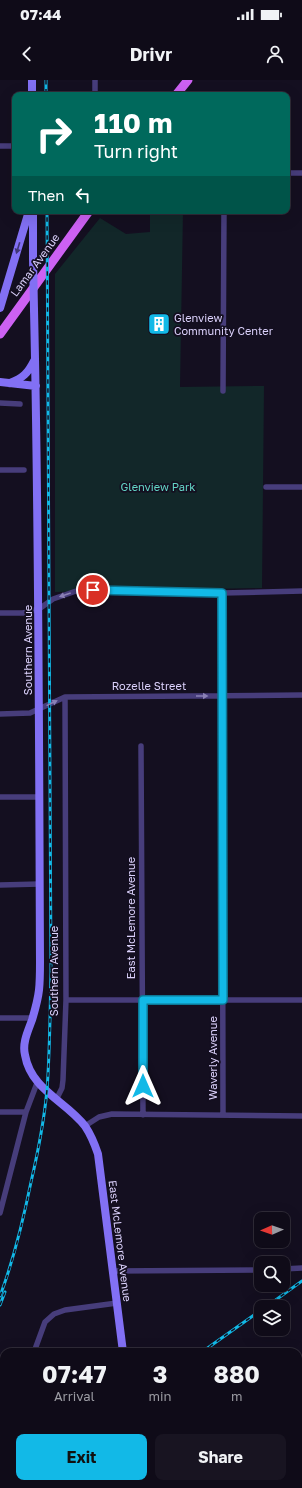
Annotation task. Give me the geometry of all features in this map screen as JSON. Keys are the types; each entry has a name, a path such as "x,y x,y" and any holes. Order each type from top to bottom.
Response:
{"main road":[{"path":"32,80 32,92"},
{"path":"178,92 188,80"},
{"path":"0,308 28,214"},
{"name":"Southern Avenue","path":"33,214 38,459 40,709 39,989 25,1040 24,1054 29,1069 37,1083 56,1100"},
{"name":"Lamar Avenue","path":"0,334 87,214"},
{"path":"10,383 20,379 28,372 35,358"},
{"path":"0,382 36,386"},
{"name":"East McLemore Avenue","path":"56,1100 85,1126 93,1139 98,1154 114,1271 123,1348"}],"street":[{"path":"95,80 95,92"},
{"path":"0,146 12,146"},
{"path":"290,173 302,173"},
{"path":"223,391 224,214"},
{"path":"0,403 20,404"},
{"path":"0,470 24,470"},
{"path":"266,487 302,487"},
{"path":"0,613 23,614 39,609 53,599 80,590 222,593 302,591"},
{"name":"Waverly Avenue","path":"222,593 224,1114"},
{"name":"Rozelle Street","path":"0,714 30,713 65,697 302,695"},
{"name":"Southern Avenue","path":"56,1100 62,1088 63,1080 66,1000 65,697"},
{"name":"East McLemore Avenue","path":"141,746 143,1115"},
{"path":"0,797 40,797"},
{"path":"0,884 40,884"},
{"path":"66,1000 302,1000"},
{"path":"0,1018 32,1018"},
{"path":"0,1213 26,1112 37,1083"},
{"path":"0,1112 26,1112"},
{"path":"85,1126 100,1117 112,1114 302,1116"},
{"path":"290,1269 302,1268"},
{"path":"114,1271 254,1270"},
{"path":"35,1348 45,1322 54,1314 65,1310 117,1303"}],"green space":[{"name":"Glenview Park","path":"150,214 183,214 180,387 264,386 262,588 55,592 55,274 100,218 126,234 150,232"}],"railway":[{"path":"46,80 46,92"},
{"path":"0,1296 18,1240 36,1159 46,1102 49,1060 51,972 47,214"},
{"path":"276,1300 302,1281"},
{"path":"0,1305 5,1292"},
{"path":"208,1348 254,1315"}],"place":[{"name":"Glenview Community Center","path":"159,324"}],"route":[{"path":"93,590 222,593 223,1000 143,1000 143,1086"}]}
